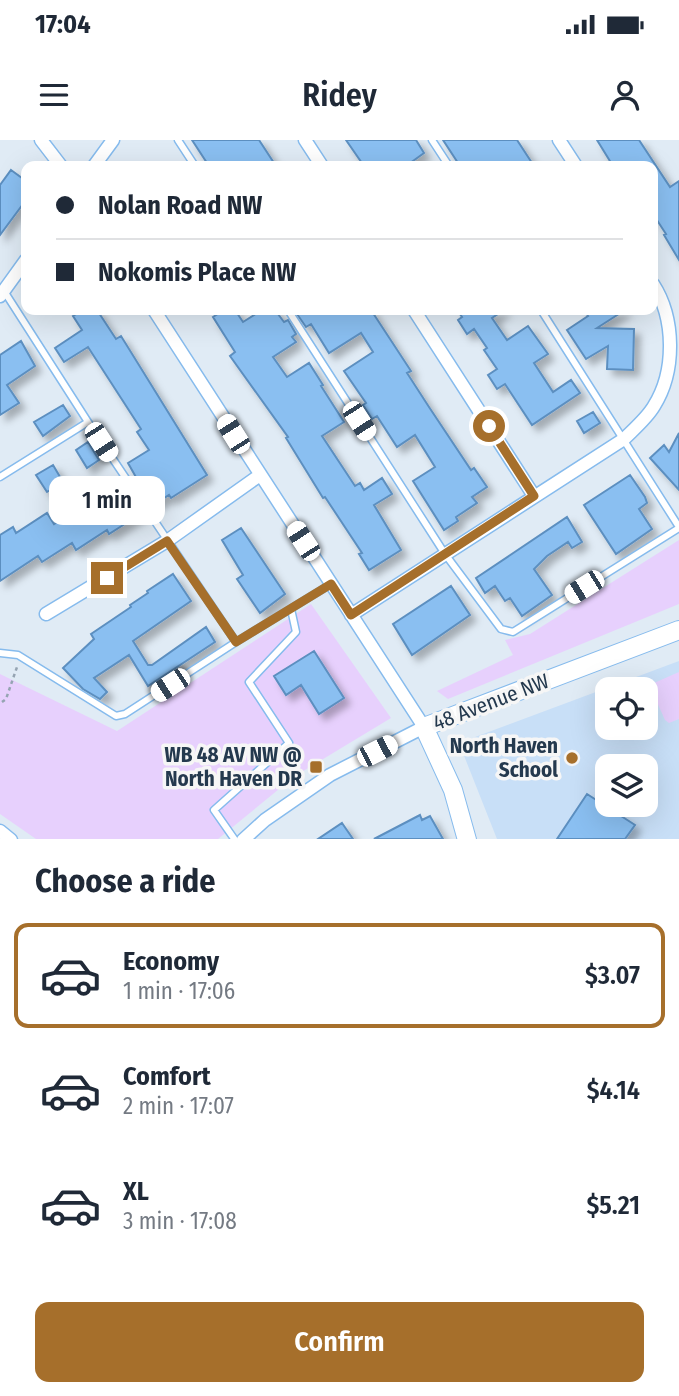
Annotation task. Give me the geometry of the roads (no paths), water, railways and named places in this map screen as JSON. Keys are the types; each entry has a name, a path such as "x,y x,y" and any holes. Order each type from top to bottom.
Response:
{"street":[{"path":"41,140 57,161"},
{"path":"97,161 113,140"},
{"path":"305,140 319,161"},
{"path":"559,140 573,161"},
{"path":"2,293 21,267"},
{"path":"351,615 624,439 654,407 666,376 670,333 658,292"},
{"path":"157,315 424,727 453,790 467,839"},
{"path":"417,315 534,496"},
{"path":"47,614 167,541 260,475"},
{"name":"48 Avenue NW","path":"243,839 265,820 330,775 424,727 679,630"},
{"path":"0,831 11,839"}],"lane":[{"path":"178,140 192,161"},
{"path":"432,140 446,161"},
{"path":"2,293 236,642"},
{"path":"291,315 445,554 501,629 513,632 679,527 544,315"},
{"path":"0,477 88,422"},
{"path":"0,653 18,655 117,716 125,714 331,584"},
{"path":"235,839 214,810 289,743 249,682 296,632 291,608"}],"place":[{"name":"North Haven School","path":"572,758"},
{"name":"WB 48 AV NW @ North Haven DR","path":"316,767"}]}
